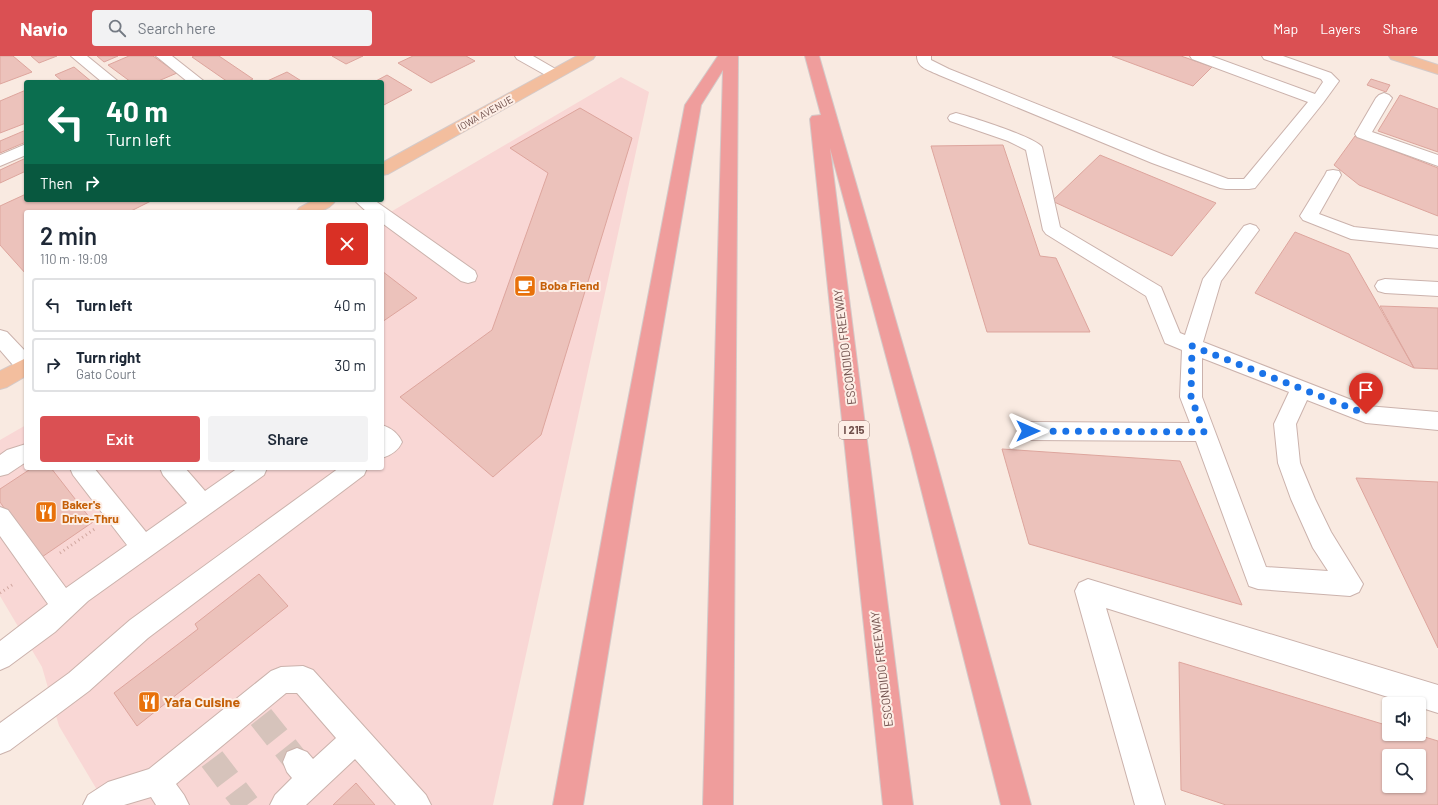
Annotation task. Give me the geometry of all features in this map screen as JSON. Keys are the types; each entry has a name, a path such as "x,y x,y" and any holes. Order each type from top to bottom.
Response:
{"highway":[{"path":"568,805 623,489 693,105 725,56"},
{"path":"718,805 732,56"},
{"path":"811,56 924,457 1016,805"},
{"name":"ESCONDIDO FREEWAY","path":"811,56 898,805"}],"main road":[{"name":"IOWA AVENUE","path":"384,169 588,56"},
{"path":"1396,56 1438,70"},
{"path":"309,210 323,202"},
{"path":"0,381 24,367"}],"street":[{"path":"78,56 108,80"},
{"path":"163,56 188,80"},
{"path":"522,56 554,74"},
{"path":"924,56 924,62 944,72 1158,159 1226,184 1249,184 1318,100 1331,81 1326,76 1269,56"},
{"path":"1197,56 1318,100"},
{"path":"1384,98 1363,134 1438,161"},
{"path":"956,118 1014,138 1034,147 1052,230 1154,292 1182,342 1191,397 1258,578 1350,584 1322,540 1303,499 1289,463 1284,424 1300,389"},
{"path":"0,161 24,150"},
{"path":"1333,175 1309,216 1351,233 1438,242"},
{"path":"366,202 376,210"},
{"path":"384,215 468,276"},
{"path":"1182,342 1212,279 1250,230"},
{"path":"1385,286 1438,289"},
{"path":"0,337 24,364"},
{"path":"1182,342 1366,414 1438,421"},
{"path":"1028,431 1204,432"},
{"path":"384,436 391,442 384,447"},
{"path":"0,466 24,454"},
{"path":"83,470 143,547"},
{"path":"173,470 203,505"},
{"path":"0,657 46,623 79,593 253,470"},
{"path":"0,740 79,682 139,629 353,470"},
{"path":"0,517 64,606"},
{"path":"1150,805 1088,591 1438,699"},
{"path":"98,805 118,792 157,781 207,752 256,711 281,680 303,679 416,805"},
{"path":"285,805 304,771 356,739"},
{"path":"157,781 174,805"}],"shaded area":[{"path":"621,77 649,92 493,805 106,805 59,726 42,667 0,596 0,440 24,426 24,470 384,470 384,216"}],"building":[{"path":"0,56 13,56 32,72 0,84"},
{"path":"31,56 57,56 39,63"},
{"path":"97,56 118,56 104,62"},
{"path":"129,56 153,56 177,73 161,80 128,80 108,65"},
{"path":"219,56 253,79 225,80 192,57"},
{"path":"332,56 363,56 346,64"},
{"path":"413,56 466,56 475,61 431,83 398,63"},
{"path":"1112,56 1181,56 1212,67 1193,86"},
{"path":"74,67 90,80 61,80 55,75"},
{"path":"287,72 300,80 269,80"},
{"path":"387,75 412,90 384,105 384,80 378,80"},
{"path":"1371,79 1390,85 1386,92 1367,85"},
{"path":"24,91 24,124 0,133 0,101"},
{"path":"1400,95 1438,109 1438,152 1378,131"},
{"path":"580,108 632,138 541,435 493,477 400,397 492,330 548,173 510,148"},
{"path":"24,131 24,143 0,153 0,141"},
{"path":"1355,136 1438,168 1438,216 1359,185 1334,165"},
{"path":"1003,145 1040,256 1056,258 1090,332 987,332 931,146"},
{"path":"1100,155 1216,203 1172,256 1052,201"},
{"path":"24,159 24,172 0,183 0,170"},
{"path":"24,195 24,202 149,202 133,210 24,210 24,272 0,245 0,206"},
{"path":"1295,232 1349,254 1414,368 1255,293"},
{"path":"384,273 417,298 384,321"},
{"path":"1380,306 1438,308 1438,369 1414,368"},
{"path":"1002,449 1180,461 1242,605 1029,544"},
{"name":"Baker's Drive-Thru","path":"29,470 53,470 93,522 39,559 0,502 0,489"},
{"path":"1356,478 1438,482 1438,648"},
{"path":"259,574 288,606 137,726 114,693 198,629 195,624"},
{"path":"1179,662 1382,724 1382,741 1426,741 1426,737 1438,741 1438,805 1226,805 1181,790"},
{"path":"356,783 375,805 333,805"}],"tunnel":[{"path":"261,717 297,762"},
{"path":"212,759 247,805"}],"place":[{"name":"Boba Fiend","path":"525,286"},
{"name":"Baker's Drive-Thru","path":"46,512"},
{"name":"Yafa Cuisine","path":"149,702"}],"route":[{"path":"1028,431 1204,432 1191,397 1192,346 1366,414"}]}
